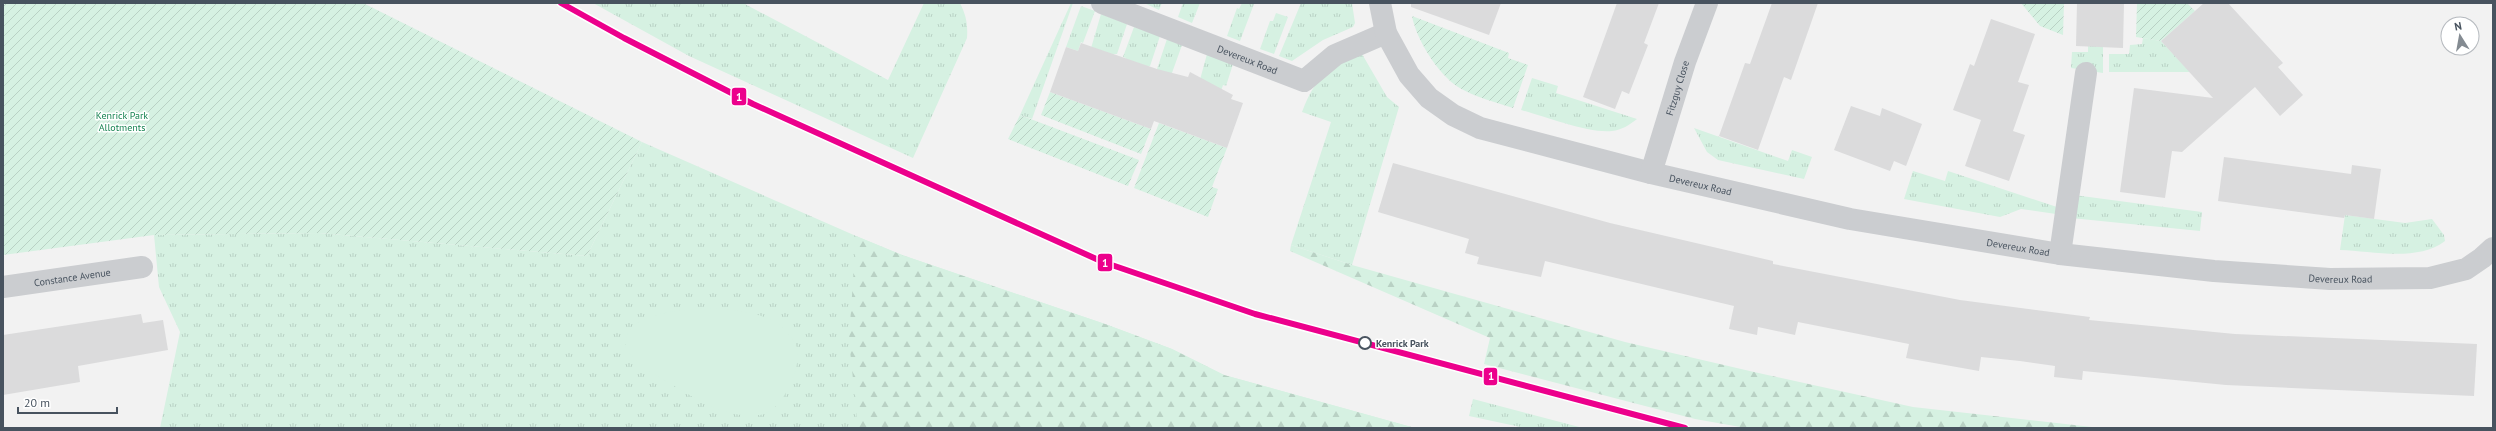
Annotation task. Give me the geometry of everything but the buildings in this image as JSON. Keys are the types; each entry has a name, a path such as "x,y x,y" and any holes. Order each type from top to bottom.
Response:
{"street":[{"name":"Devereux Road","path":"1102,3 1304,81 1335,54 1386,33"},
{"name":"Devereux Road","path":"1380,3 1386,33 1409,75 1429,98 1453,116 1480,128 1651,173 1850,219 2060,254 2214,271 2307,278 2430,278 2466,269 2493,248"},
{"name":"Fitzguy Close","path":"1651,173 1685,62 1707,3"},
{"name":"Devereux Road","path":"2060,254 2086,73"},
{"name":"Constance Avenue","path":"3,287 142,267"}],"green space":[{"name":"Kenrick Park Allotments","path":"3,3 363,3 642,142 587,256 319,233 154,235 3,255"},
{"path":"593,3 743,3 888,80 924,3 960,3 966,20 967,38 913,158 689,56"},
{"path":"1071,3 1073,3 1032,119 1020,115"},
{"path":"1144,3 1162,3 1159,10"},
{"path":"1183,3 1200,3 1192,23 1178,17"},
{"path":"1242,3 1254,4 1240,41 1227,36 1237,8 1239,9"},
{"path":"1301,3 1352,3 1355,23 1353,27 1323,40 1292,61 1279,56"},
{"path":"2021,3 2064,3 2063,35 2040,26"},
{"path":"2137,3 2187,3 2195,11 2161,41 2136,37"},
{"path":"1081,6 1095,11 1083,43 1081,42 1078,51 1066,47"},
{"path":"1276,13 1288,17 1274,54 1260,49 1270,21 1273,21"},
{"path":"1101,14 1127,24 1117,54 1114,54 1111,63 1089,55"},
{"path":"1412,16 1509,53 1508,58 1528,65 1513,108 1471,94 1450,81 1436,65 1423,45 1414,25"},
{"path":"1134,27 1160,36 1150,66 1123,68 1126,58 1123,57"},
{"path":"2088,36 2103,36 2103,73 2071,68 2072,52 2088,52"},
{"path":"2143,38 2161,41 2190,72 2109,72 2109,54 2129,54 2130,45 2142,44"},
{"path":"1167,39 1182,45 1168,84 1157,69"},
{"path":"1207,54 1233,64 1226,86 1223,85 1220,94 1198,87"},
{"path":"1362,54 1387,97 1399,107 1352,265 1291,245 1331,122 1302,112 1312,90 1324,75 1340,63"},
{"path":"1532,78 1558,86 1556,93 1637,119 1619,130 1603,131 1567,124 1521,110"},
{"path":"1050,92 1151,129 1141,154 1041,115"},
{"path":"1020,115 1139,160 1128,186 1008,139"},
{"path":"1159,123 1227,148 1212,187 1218,189 1208,217 1134,188"},
{"path":"1694,128 1788,161 1792,150 1812,157 1804,179 1718,160 1707,152"},
{"path":"642,142 902,255 1105,324 1172,349 1224,375 1415,428 160,428 180,332 159,287 154,235 319,233 587,256"},
{"path":"1913,171 1945,181 1948,171 2057,207 2056,214 2021,209 2000,217 1904,199"},
{"path":"2074,195 2202,212 2200,231 2071,218"},
{"path":"2345,215 2405,223 2432,219 2444,235 2445,241 2422,251 2408,253 2394,254 2340,250"},
{"path":"856,236 902,255 1105,324 1172,349 1224,375 1415,428 858,428 849,340"},
{"path":"1291,245 1352,265 1625,342 1754,372 1913,407 2101,428 1746,428 1695,419 1484,364 1490,338 1290,251"},
{"path":"717,308 762,316 771,320 785,330 796,345 798,351 797,362 792,381 782,399 768,412 760,415 749,416 739,415 718,409 687,394 649,371 631,355 626,348 627,335 634,326 646,319 660,314 676,311"},
{"path":"1473,399 1583,428 1525,428 1469,416"}],"transit line":[{"name":"1","path":"561,3 624,38 753,104 1103,262 1255,314 1685,428"}],"place":[{"name":"Kenrick Park","path":"1365,343"}]}
